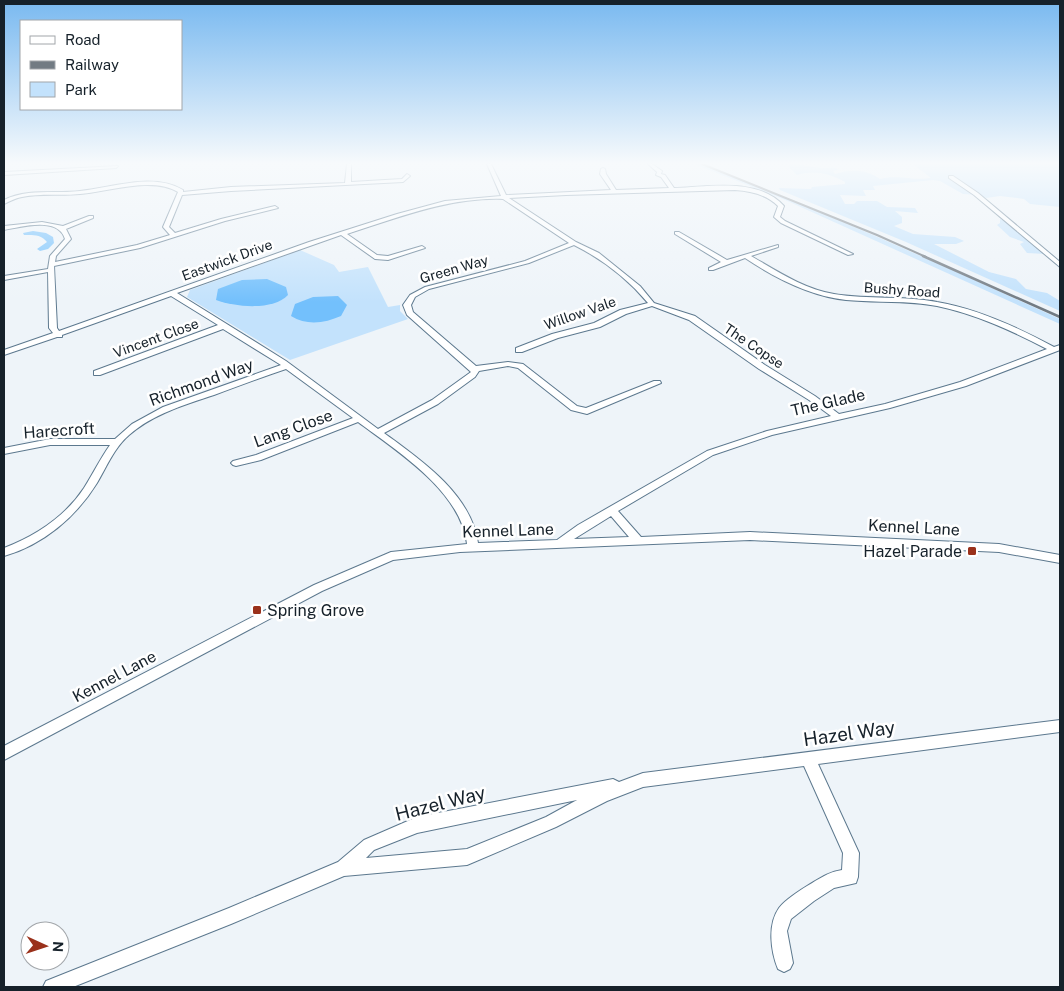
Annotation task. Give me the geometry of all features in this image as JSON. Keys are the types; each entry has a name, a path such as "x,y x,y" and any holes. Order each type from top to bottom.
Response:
{"street":[{"path":"173,210 166,227 175,236"},
{"path":"4,278 138,248 224,220 265,210"},
{"name":"Eastwick Drive","path":"4,353 342,233 419,210"},
{"path":"524,210 604,260 643,292 652,304"},
{"name":"Eastwick Drive","path":"780,210 778,217 783,222 850,254"},
{"path":"995,210 1060,265"},
{"path":"63,228 91,217"},
{"path":"4,228 46,224 57,225 63,228 68,239 53,256 51,268 53,328 59,335"},
{"path":"342,233 375,256 388,258 422,248"},
{"path":"677,233 726,262"},
{"name":"Green Way","path":"474,369 410,314 407,305 412,296 427,288 527,262 574,243"},
{"path":"711,269 726,262 748,257 776,246"},
{"name":"Bushy Road","path":"748,257 820,293 843,298 921,301 951,307 991,320 1057,349"},
{"path":"171,293 286,366 426,469 460,510 471,534 473,548"},
{"name":"Willow Vale","path":"519,350 555,336 597,324 623,312 652,304"},
{"name":"The Copse","path":"652,304 692,318 762,367 812,398 836,417"},
{"name":"Vincent Close","path":"97,373 223,326"},
{"name":"The Glade","path":"560,544 568,537 691,462 710,453 770,433 887,406 963,384 1057,349"},
{"path":"377,433 435,402 472,375 475,372 474,369 508,364 520,366 580,411 587,411 657,383"},
{"name":"Richmond Way","path":"4,552 47,532 62,519 86,492 107,453 116,442 139,423 158,412 286,366"},
{"name":"Lang Close","path":"236,463 258,458 359,419"},
{"name":"Harecroft","path":"4,451 50,442 116,442"},
{"path":"612,511 638,540"},
{"name":"Kennel Lane","path":"4,753 318,588 391,556 473,548 750,536 999,548 1060,559"},
{"name":"Hazel Way","path":"344,868 369,845 417,825 643,780 1060,726"},
{"path":"784,963 780,931 785,914 830,880 850,877 851,853 808,758"},
{"name":"Hazel Way","path":"52,987 231,916 344,868 467,857 551,822 603,795 643,780"}],"green space":[{"path":"808,210 815,210 881,238 1060,319 1060,324"},
{"path":"829,210 916,210 918,213 895,211 902,217 902,223 894,226 913,234 955,237 964,241 956,244 934,244 989,272 1016,279 1026,289 1047,293 1060,301 1060,311 906,242"},
{"path":"1000,219 1006,221 1046,254 1027,253 1020,244 1024,242 1010,237 997,225 1000,223"},
{"path":"300,250 334,265 339,272 368,267 388,307 400,305 400,311 408,319 290,360 187,297 190,290"}],"water":[{"path":"33,231 46,233 53,237 54,243 48,249 40,251 37,249 47,242 45,239 36,235 24,235 23,233"},
{"path":"267,279 286,287 288,295 273,304 253,306 243,306 216,300 218,289 242,280"},
{"path":"338,296 347,305 341,316 329,320 310,322 291,316 295,304 313,297"}],"railway":[{"path":"816,210 926,257"},
{"path":"923,256 1060,317"}],"place":[{"name":"Hazel Parade","path":"972,551"},
{"name":"Spring Grove","path":"257,610"}]}
